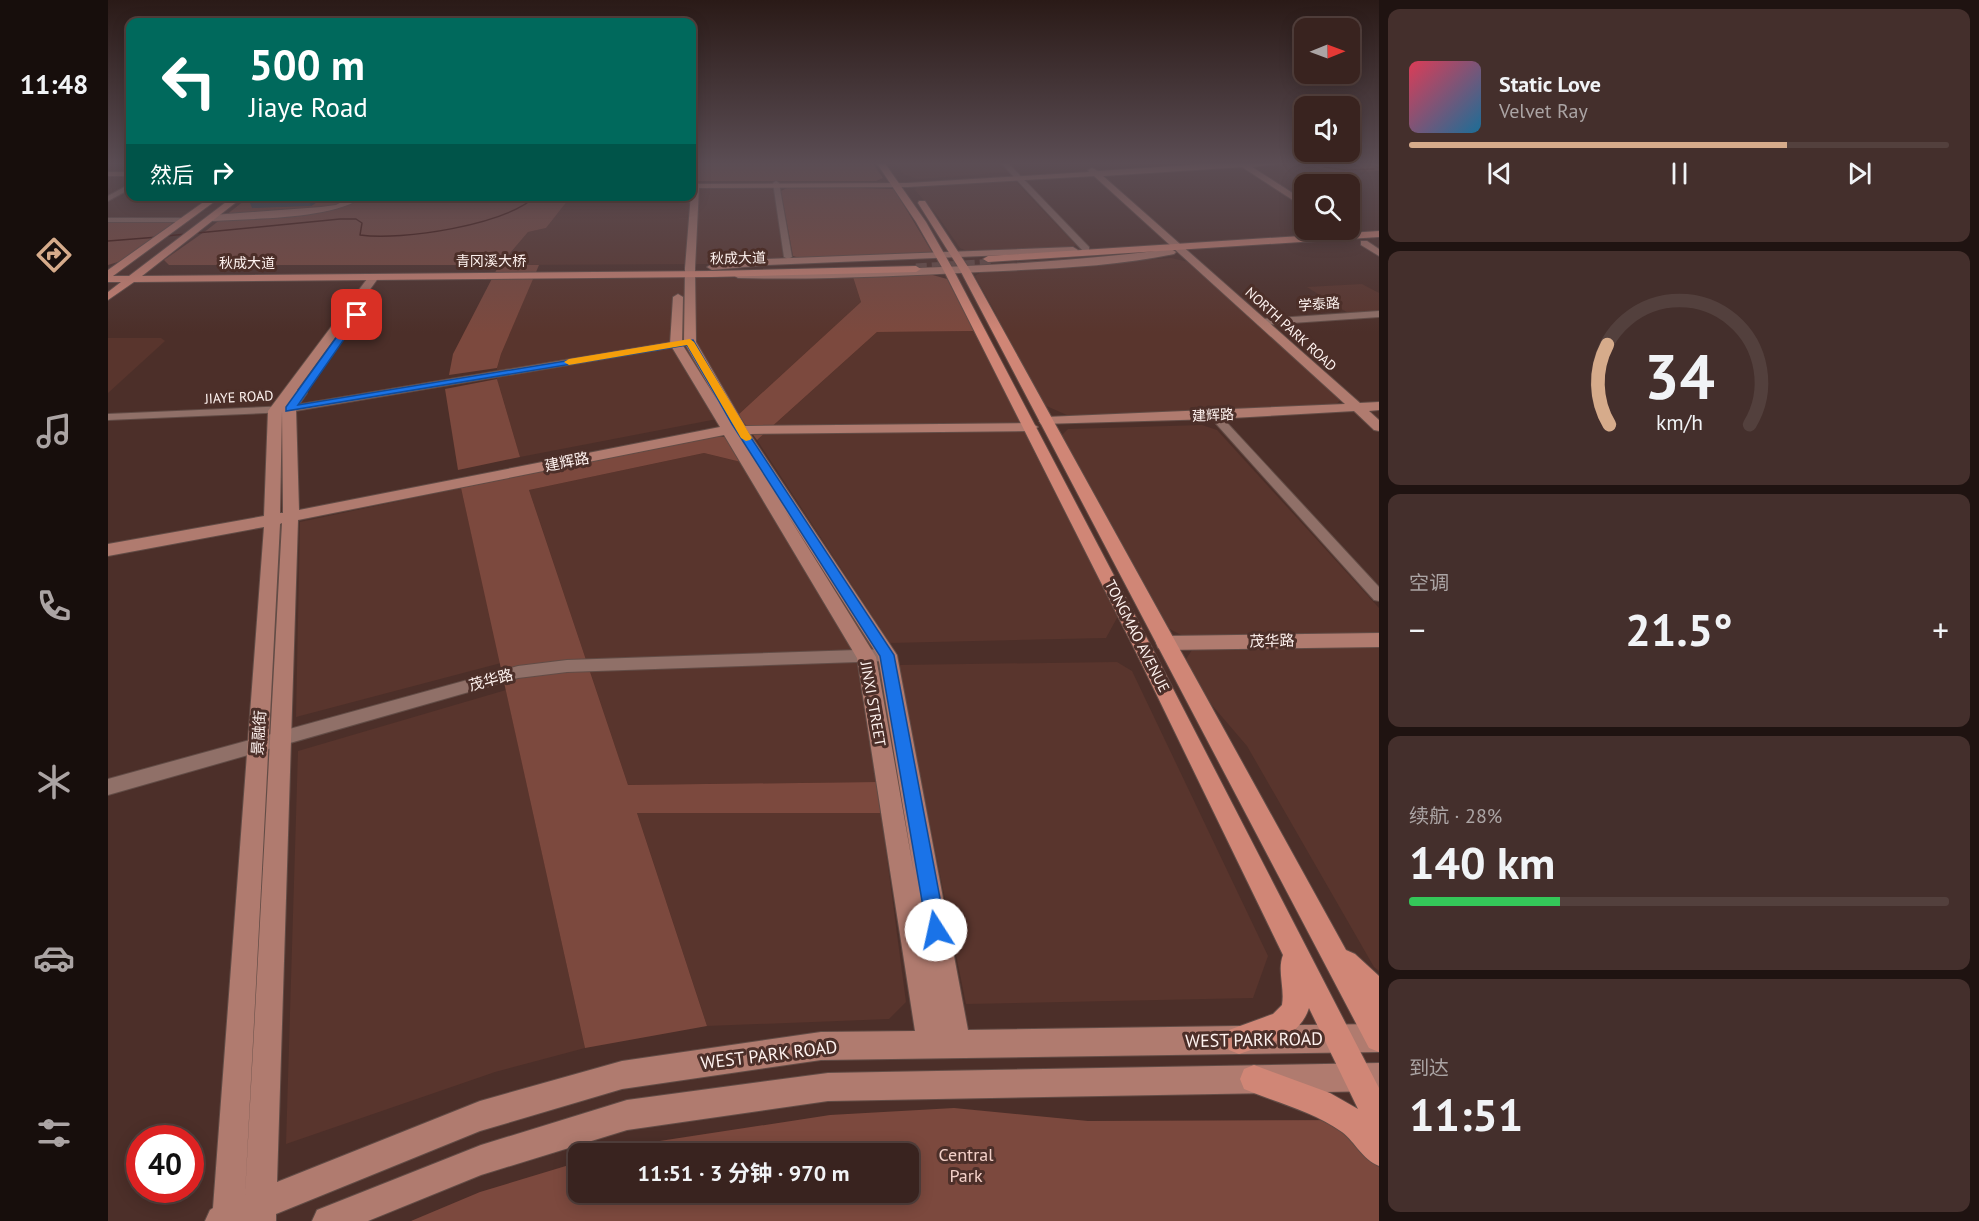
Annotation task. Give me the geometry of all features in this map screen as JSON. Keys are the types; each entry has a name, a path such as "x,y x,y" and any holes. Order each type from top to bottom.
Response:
{"main road":[{"path":"109,274 185,219"},
{"name":"TONGMAO AVENUE","path":"924,219 953,263 1038,424 1289,941 1339,1039 1369,1077 1379,1119"},
{"path":"108,297 210,220"},
{"path":"1360,235 1379,234"},
{"path":"1181,250 1304,240"},
{"path":"991,261 1155,248 1181,250 1379,242"},
{"path":"139,252 141,259 168,252"},
{"name":"秋成大道","path":"561,272 712,271 917,265"},
{"name":"秋成大道","path":"109,274 219,270"},
{"name":"青冈溪大桥","path":"219,270 561,272"},
{"name":"青冈溪大桥","path":"423,277 561,272"},
{"name":"秋成大道","path":"109,274 132,279 423,277"},
{"name":"TONGMAO AVENUE","path":"1038,424 1165,643 1379,1038"},
{"path":"1326,940 1354,973 1379,995"},
{"path":"1239,1040 1283,1025 1296,1012 1299,993 1289,941"},
{"path":"1254,1079 1320,1103 1354,1123 1379,1151"}],"street":[{"path":"210,220 221,219"},
{"path":"683,343 689,219"},
{"path":"782,219 788,257 799,261"},
{"path":"1057,219 1086,249"},
{"name":"NORTH PARK ROAD","path":"1148,219 1181,250 1372,415"},
{"path":"108,220 181,222"},
{"path":"1364,243 1379,253"},
{"path":"917,265 991,261 1086,249 1155,248"},
{"path":"712,271 799,261 917,265 1130,258 1181,250"},
{"path":"282,410 379,277"},
{"name":"学泰路","path":"1265,322 1379,314"},
{"name":"JIAYE ROAD","path":"108,417 282,410 683,343"},
{"name":"JINXI STREET","path":"683,343 866,657 944,1044"},
{"name":"景融街","path":"260,1213 282,736 282,410"},
{"path":"1336,416 1372,415"},
{"name":"建辉路","path":"1217,418 1372,415"},
{"name":"建辉路","path":"108,550 732,427 1038,424 1372,415"},
{"path":"1217,418 1379,596"},
{"name":"JINXI STREET","path":"732,427 887,655 944,1044"},
{"name":"建辉路","path":"108,542 282,514"},
{"name":"景融街","path":"226,1220 258,743 282,514"},
{"name":"茂华路","path":"1165,643 1379,640"},
{"name":"茂华路","path":"108,786 518,672 567,666 887,655"},
{"name":"WEST PARK ROAD","path":"226,1220 260,1213 480,1116 622,1075 821,1046 1379,1038"},
{"path":"328,1221 481,1160 627,1115 828,1087 1369,1077"}],"shaded area":[{"path":"553,219 778,219 783,256 776,259 712,264 500,265 528,232 546,228"},
{"path":"940,219 1051,219 1076,245 1072,248 975,253 960,248"},
{"path":"1171,258 1189,262 1341,399 1335,406 1069,416 1042,404 999,326 996,314 975,276 984,270"},
{"path":"712,277 772,279 853,277 861,302 738,415 520,457 497,379 497,368 532,280"},
{"path":"1362,284 1379,293 1379,311 1348,313 1307,287"},
{"path":"975,331 1118,616 1106,638 890,643 757,440 877,332"},
{"path":"108,338 161,338 165,341 108,393"},
{"path":"1202,425 1217,430 1379,608 1379,633 1183,636 1164,626 1060,437 1068,429"},
{"path":"704,453 741,462 861,664 877,782 628,785 529,490"},
{"path":"461,488 501,663 296,717 300,522"},
{"path":"1379,645 1379,971 1374,967 1247,746 1205,697 1186,659 1194,647"},
{"path":"1117,662 1132,671 1268,956 1253,998 966,1004 898,665"},
{"path":"506,690 585,1048 495,1072 286,1144 298,751"},
{"path":"637,813 881,813 906,1002 889,1019 707,1026"}],"green space":[{"path":"221,219 553,219 546,228 528,232 500,265 539,265 497,368 449,375 453,354 499,265 169,265 164,260"},
{"path":"786,219 912,219 932,252 926,255 803,259 793,256"},
{"path":"108,221 170,221 172,224 121,261 108,265"},
{"path":"929,274 947,279 975,331 877,332 757,440 738,415 861,302 853,277"},
{"path":"497,379 520,457 458,470 445,389"},
{"path":"715,436 726,437 741,462 704,453 529,490 628,785 877,782 881,813 637,813 707,1026 585,1048 461,488"},
{"name":"Central Park","path":"954,1108 1088,1121 1379,1120 1379,1221 411,1221 480,1192 568,1165 568,1203 919,1203 919,1143 647,1143 830,1115"}],"waterway":[{"path":"166,236 340,219 356,219 362,223 360,235 401,236 452,229 490,219"},
{"path":"108,241 158,237"}],"tunnel":[{"path":"916,269 994,264"}],"slow traffic":[{"path":"569,362 690,342 746,438"}],"route":[{"path":"357,315 290,409 690,342 737,424 887,655 936,930"}]}
